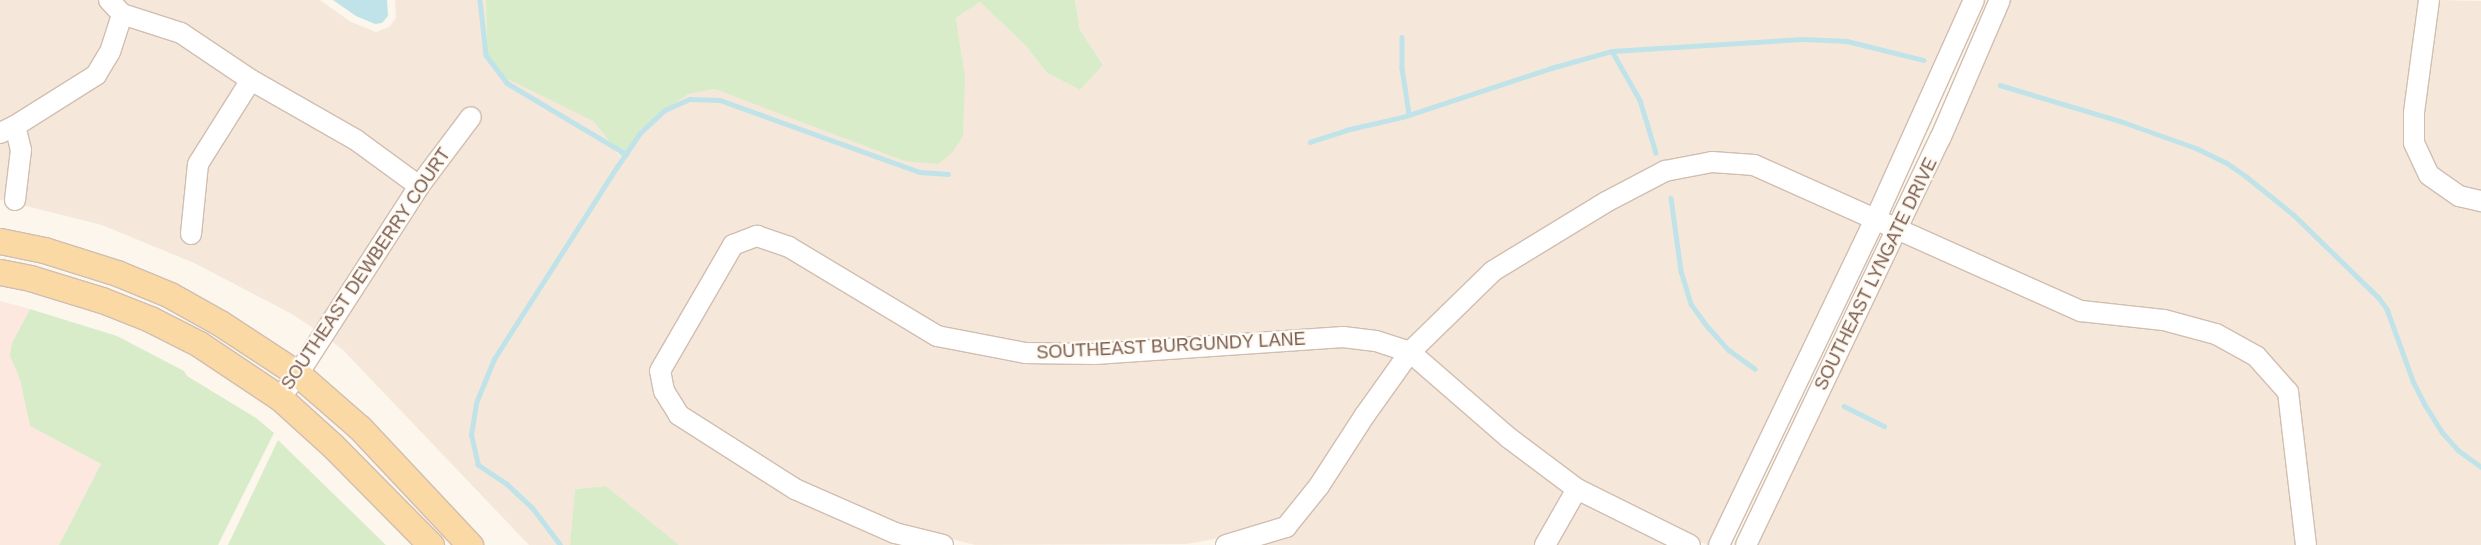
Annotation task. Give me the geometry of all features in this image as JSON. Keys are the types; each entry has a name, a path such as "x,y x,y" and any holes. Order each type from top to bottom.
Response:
{"main road":[{"path":"0,241 44,250 117,273 170,295 220,323 298,374 360,428 470,545"},
{"path":"0,272 30,278 102,300 150,319 199,344 280,398 346,458 431,545"}],"street":[{"name":"SOUTHEAST LYNGATE DRIVE","path":"1719,545 1876,218 1974,0"},
{"name":"SOUTHEAST LYNGATE DRIVE","path":"1746,545 1940,139 2000,0"},
{"path":"2429,0 2414,112 2414,143 2430,175 2459,196 2481,201"},
{"path":"15,200 20,150 8,129 96,75 110,52 116,7 181,33 251,80 356,140 419,186"},
{"path":"191,234 198,164 251,80"},
{"name":"SOUTHEAST DEWBERRY COURT","path":"280,398 298,374 419,186 471,117"},
{"path":"1226,545 1286,527 1319,486 1365,415 1410,352 1493,271 1606,202 1665,170 1712,162 1754,165 2081,311 2164,320 2216,334 2256,356 2288,392 2306,545"},
{"name":"SOUTHEAST BURGUNDY LANE","path":"943,545 895,533 795,490 679,415 664,391 660,371 733,245 757,236 789,247 937,336 1025,353 1095,354 1343,337 1376,341 1410,352 1509,438 1577,489 1690,545"},
{"path":"1545,545 1577,489"}],"shaded area":[{"path":"0,0 98,0 113,16 102,48 90,69 0,124"},
{"path":"120,0 320,0 351,22 376,32 389,27 396,18 395,0 486,0 487,62 593,121 621,158 641,129 688,93 716,89 904,161 962,57 956,18 980,2 1026,46 1047,73 1080,90 1103,65 1080,30 1075,0 1965,0 1871,208 1753,157 1663,163 1407,343 1025,346 939,328 753,229 654,364 650,364 649,374 652,376 672,419 913,545 679,545 606,486 575,489 570,545 529,545 343,350 330,340 426,190 483,115 469,106 417,174 127,8"},
{"path":"2009,0 2421,0 2405,143 2481,209 2481,545 2314,545 2303,440 2262,352 2083,303 1908,225"},
{"path":"2438,0 2481,1 2481,193 2462,188 2436,170 2422,142 2422,114"},
{"path":"128,24 177,40 240,82 190,163 182,240 199,243 206,168 255,91 352,147 408,187 316,330 292,314 194,263 102,225 22,205 25,130 101,81"},
{"path":"10,137 12,150 6,201 0,200 0,142"},
{"path":"1713,170 1752,172 1864,221 1710,545 1707,545 1581,482 1514,432 1422,352 1498,277 1611,208 1668,178"},
{"path":"1902,239 2078,318 2163,328 2214,341 2251,362 2280,395 2298,545 1755,545"},
{"path":"758,245 786,254 988,355 1344,345 1375,349 1397,356 1312,481 1280,520 1235,535 1187,544 975,545 897,525 798,483 685,410 672,389 668,373 739,251"},
{"path":"0,301 30,309 12,343 13,364 20,380 30,426 101,464 59,545 0,545"},
{"path":"1412,364 1567,490 1535,545 1257,545 1372,420"},
{"path":"1581,499 1673,545 1555,545"}],"green space":[{"path":"486,0 1075,0 1080,30 1103,65 1080,90 1047,73 1026,46 980,2 956,18 965,77 963,136 952,153 938,164 904,161 715,89 688,94 641,129 622,158 593,121 502,76 487,62"},
{"path":"30,309 117,336 184,371 187,376 256,418 274,433 218,545 59,545 101,464 30,426 20,380 10,356 12,343"},
{"path":"278,440 386,545 228,545"},
{"path":"606,486 679,545 570,545 575,489"}],"water":[{"path":"333,0 387,0 388,16 382,23 375,24 356,16"}],"waterway":[{"path":"480,0 486,55 507,83 626,154"},
{"path":"1402,37 1402,68 1409,114"},
{"path":"1310,142 1346,130 1406,116 1551,68 1612,51 1803,39 1847,41 1924,60"},
{"path":"1612,51 1640,100 1656,153"},
{"path":"2000,85 2123,122 2196,148 2227,163 2247,177 2294,215 2379,298 2387,309 2413,381 2424,403 2442,432 2458,450 2481,467"},
{"path":"560,545 532,508 506,484 478,465 471,435 476,403 494,359 640,133 665,110 690,99 720,100 920,172 948,174"},
{"path":"1671,198 1681,271 1691,304 1708,327 1729,350 1755,369"},
{"path":"1844,406 1884,426"}]}
